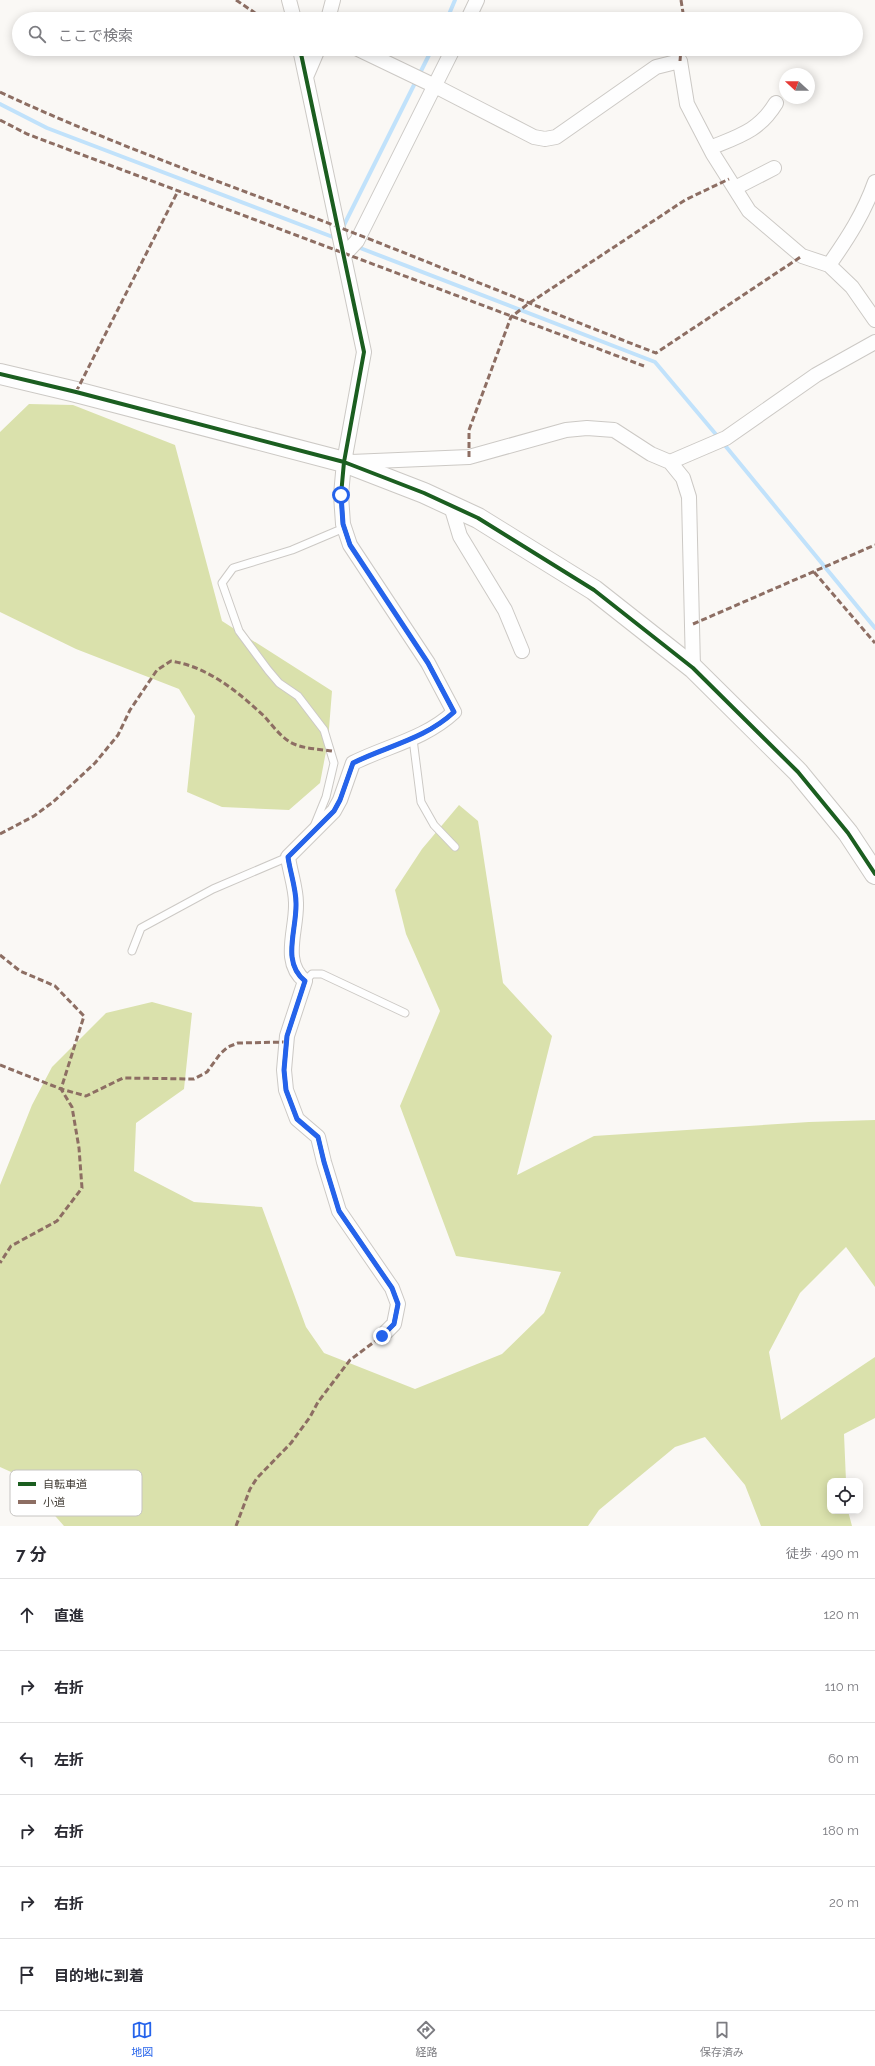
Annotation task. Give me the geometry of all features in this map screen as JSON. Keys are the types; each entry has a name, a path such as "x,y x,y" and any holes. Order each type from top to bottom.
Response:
{"street":[{"path":"289,0 292,12"},
{"path":"330,12 333,0"},
{"path":"471,12 477,0"},
{"path":"302,56 345,254 364,352 344,462 341,495 344,528 350,545 428,663 454,712 444,721 413,739 353,763 340,800 334,811 288,857 296,902 295,932 290,956 297,975 305,981 287,1036 284,1070 286,1090 297,1119 318,1137 339,1211 392,1288 398,1304 394,1324 382,1336"},
{"path":"306,77 315,56"},
{"path":"373,56 534,137 545,139 556,137 656,67 680,61 688,104 710,148 749,211 802,256 829,265 852,288 875,320"},
{"path":"345,254 357,241 450,56"},
{"path":"710,148 747,132 767,118 776,103"},
{"path":"735,188 774,168"},
{"path":"829,265 850,235 867,204 875,182"},
{"path":"670,462 726,438 816,375 875,342"},
{"path":"0,374 76,392 344,462 478,518 594,590 693,668 798,772 848,833 875,874"},
{"path":"344,462 469,457 566,430 587,428 614,430 651,454 670,462 683,478 689,497 693,668"},
{"path":"451,506 460,536 505,610 522,651"}],"lane":[{"path":"312,832 326,797 334,763 332,751 324,730 303,702 298,696 279,683 239,631 222,583 233,568 292,550 344,528"},
{"path":"413,739 421,802 434,825 455,847"},
{"path":"132,951 141,928 213,889 288,857"},
{"path":"305,981 312,974 322,974 405,1013"}],"green space":[{"path":"29,404 73,405 175,445 222,621 332,691 328,741 320,783 289,810 222,807 187,792 195,716 179,689 76,649 0,612 0,432"},
{"path":"459,805 478,821 503,983 552,1036 517,1175 594,1136 809,1122 875,1120 875,1287 846,1247 800,1293 769,1352 781,1420 875,1357 875,1418 844,1434 846,1478 827,1478 827,1514 849,1514 852,1526 761,1526 745,1485 705,1437 675,1447 599,1510 588,1526 64,1526 55,1516 142,1516 142,1470 10,1470 10,1472 0,1467 0,1185 32,1105 52,1067 106,1013 152,1002 192,1013 184,1089 136,1123 134,1171 194,1202 262,1207 306,1327 324,1353 415,1389 502,1354 544,1313 561,1272 456,1256 400,1106 440,1011 406,934 395,890 422,849"}],"waterway":[{"path":"450,12 455,0"},
{"path":"342,229 428,56"},
{"path":"0,104 47,128 338,239"},
{"path":"355,246 655,362 719,438"},
{"path":"723,443 875,628"}],"marked path":[{"path":"236,0 254,12"},
{"path":"681,0 683,12"},
{"path":"680,56 680,61"},
{"path":"0,92 133,149 359,235 656,353 802,256"},
{"path":"0,120 27,134 644,366"},
{"path":"469,457 469,430 511,317 528,304 685,200 729,179"},
{"path":"76,392 178,191"},
{"path":"693,624 875,545"},
{"path":"814,572 875,643"},
{"path":"0,834 34,816 53,802 95,763 118,735 130,710 157,670 171,661 185,664 210,674 221,681 264,716 286,740 305,747 332,751"},
{"path":"0,955 20,971 55,986 84,1016 61,1089 72,1107 79,1148 82,1188 57,1221 11,1246 0,1263"},
{"path":"0,1065 61,1089 86,1096 123,1078 194,1079 207,1072 220,1054 228,1047 238,1043 286,1042"},
{"path":"236,1526 250,1489 257,1478 291,1443 310,1417 318,1402 350,1360 382,1336"}],"cycle path":[{"path":"301,56 364,352 344,462 341,495 343,524 350,545 428,663 454,712 443,721 418,736 353,763 340,800 334,811 288,857 296,903 292,955 294,965 298,973 305,981 287,1036 284,1070 286,1090 297,1119 318,1137 339,1211 392,1288 398,1304 394,1324 382,1336"},
{"path":"0,374 76,392 344,462 424,493 478,518 594,590 693,668 798,772 848,833 875,874"}],"route":[{"path":"341,495 343,524 350,545 428,663 454,712 444,721 413,739 353,763 340,800 334,811 288,857 296,902 295,932 290,956 297,975 305,981 287,1036 284,1070 286,1090 297,1119 318,1137 339,1211 392,1288 398,1304 394,1324 382,1336"}]}
